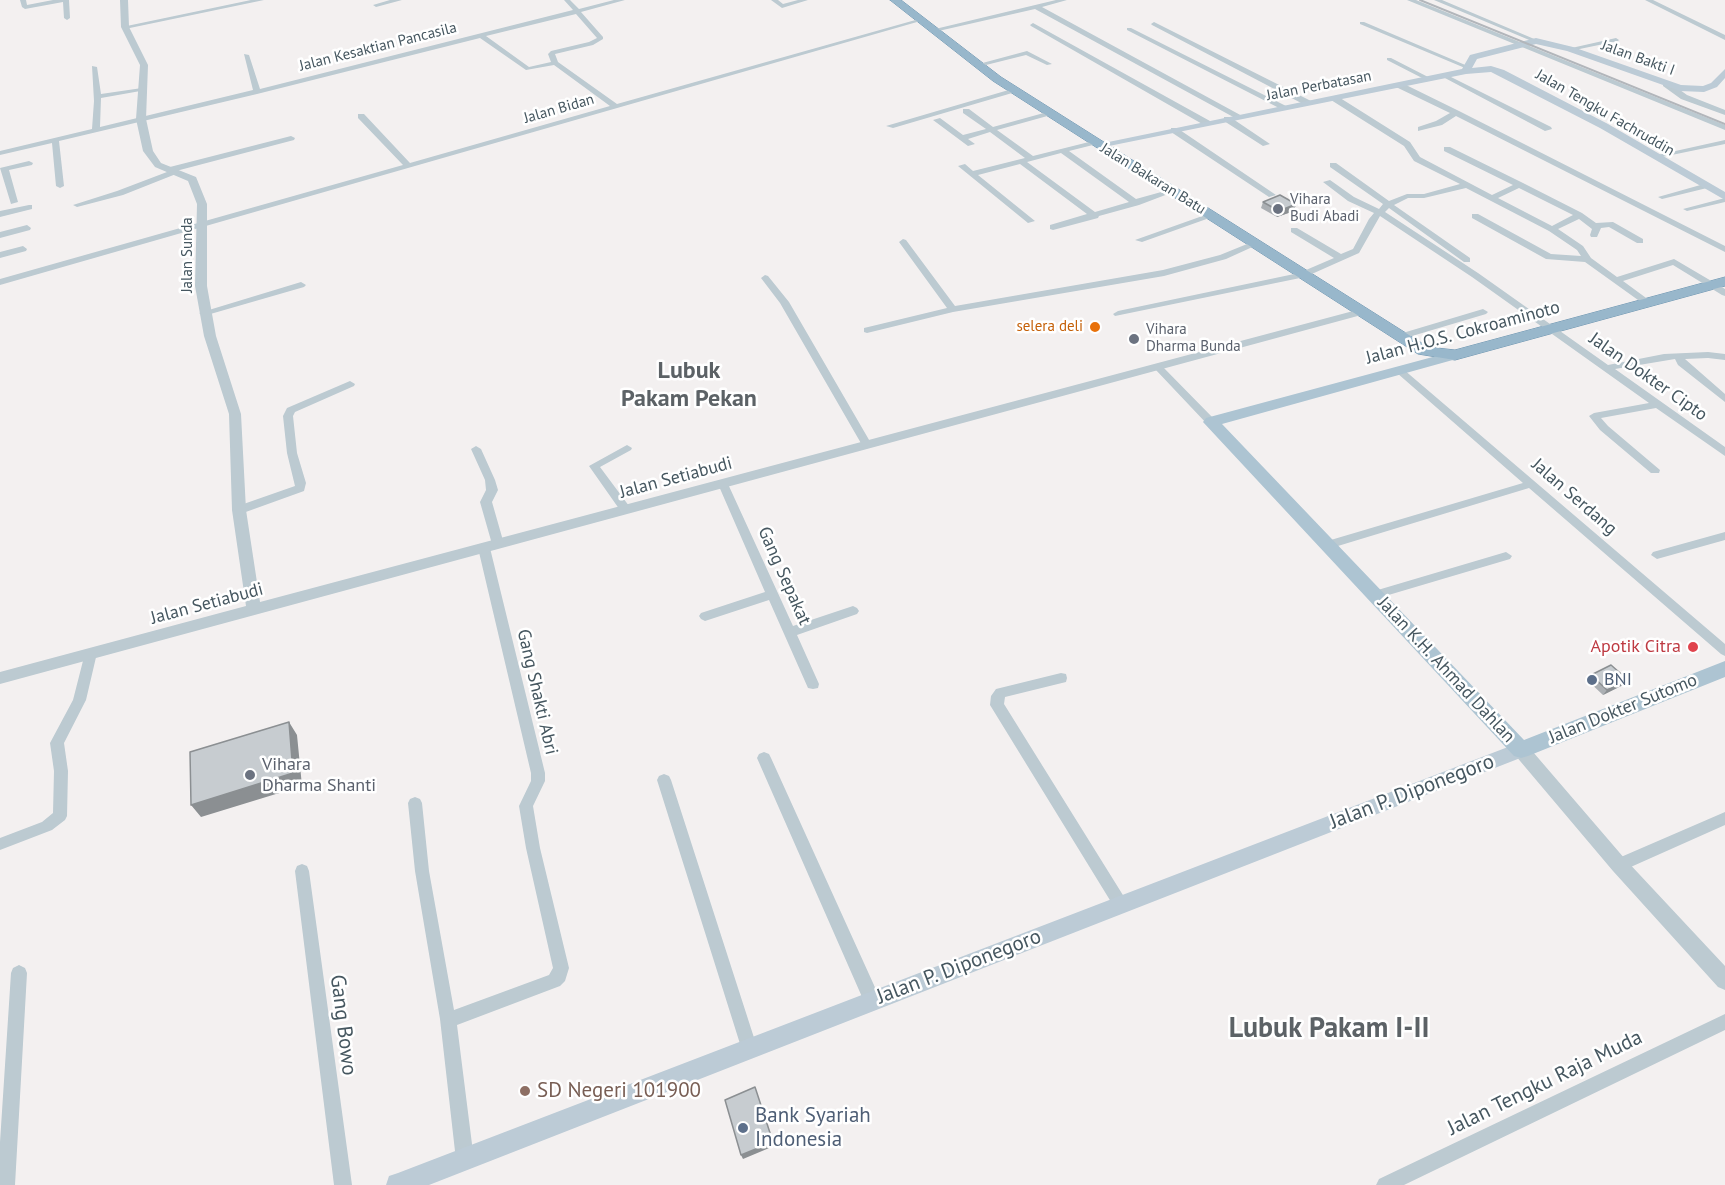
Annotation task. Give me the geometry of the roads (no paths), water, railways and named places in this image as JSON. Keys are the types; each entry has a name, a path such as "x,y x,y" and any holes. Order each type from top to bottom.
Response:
{"highway":[{"name":"Jalan Bakaran Batu","path":"896,0 978,65 1015,91 1417,349 1435,354 1455,355"},
{"name":"Jalan H.O.S. Cokroaminoto","path":"1455,355 1648,303 1721,286"}],"main road":[{"name":"Jalan Perbatasan","path":"1097,144 1445,76 1467,69 1473,57 1536,41"},
{"name":"Jalan Bakti I","path":"1536,41 1570,49 1666,84 1689,90 1704,89 1719,81 1725,72"},
{"name":"Jalan Tengku Fachruddin","path":"1467,69 1491,69 1501,72 1657,156 1725,199"},
{"path":"1406,369 1420,359 1417,349"},
{"name":"Jalan H.O.S. Cokroaminoto","path":"1211,422 1455,355"},
{"name":"Jalan K.H. Ahmad Dahlan","path":"1211,422 1521,750"},
{"name":"Jalan Dokter Sutomo","path":"1521,750 1725,669"},
{"name":"Jalan P. Diponegoro","path":"398,1185 749,1047 1521,750"}],"street":[{"path":"23,0 25,7 64,0 67,18"},
{"path":"126,27 261,0"},
{"path":"376,5 399,0"},
{"path":"567,0 601,38 591,44 553,52 551,54 555,63 616,107"},
{"name":"Jalan Kesaktian Pancasila","path":"0,153 257,92 622,0"},
{"path":"774,0 781,6 805,0"},
{"path":"934,30 1064,0"},
{"path":"1410,0 1725,128"},
{"path":"1437,0 1536,41"},
{"path":"1648,0 1725,38"},
{"name":"Jalan Sunda","path":"124,1 126,27 144,65 141,119 151,157 158,165 192,179 202,204 201,286 204,313 235,414 239,510 254,610"},
{"path":"1037,8 1240,117"},
{"name":"Jalan Bidan","path":"0,282 203,222 921,20"},
{"path":"1362,22 1467,69"},
{"path":"1154,24 1308,103"},
{"path":"1033,25 1207,123"},
{"path":"1129,29 1284,107"},
{"path":"480,35 528,69 555,63"},
{"path":"1570,49 1616,40"},
{"path":"978,65 1042,49"},
{"path":"1028,53 1049,64"},
{"path":"246,55 257,92"},
{"path":"1389,59 1428,79"},
{"path":"94,67 97,97 96,129"},
{"path":"1445,76 1548,129"},
{"path":"1666,84 1684,97 1725,113"},
{"path":"1399,85 1725,249"},
{"path":"97,97 142,90"},
{"path":"890,126 1015,91"},
{"path":"1334,98 1404,142 1413,156 1552,229 1581,248 1587,259 1648,303"},
{"path":"966,111 1032,159"},
{"path":"962,138 1048,113"},
{"path":"1421,129 1439,123 1456,113"},
{"path":"361,116 408,165"},
{"path":"1227,119 1266,144"},
{"path":"937,120 971,144"},
{"path":"1174,130 1272,195"},
{"path":"77,205 120,193 171,171 291,138"},
{"path":"55,139 60,186"},
{"path":"1657,156 1725,142"},
{"path":"972,174 1062,150 1097,144"},
{"path":"1447,149 1579,215 1595,230 1610,224 1640,241"},
{"path":"1062,150 1136,202"},
{"path":"1022,162 1095,216"},
{"path":"14,202 3,169 29,163"},
{"path":"1333,165 1467,260"},
{"path":"962,166 1031,221"},
{"name":"Jalan Dokter Cipto","path":"1326,182 1351,199 1381,213 1475,275 1725,452"},
{"path":"1118,314 1217,295 1302,275 1356,251 1373,219 1387,205 1407,196 1424,196 1467,185"},
{"path":"1491,198 1520,185"},
{"path":"0,188 10,186"},
{"path":"1662,197 1704,186"},
{"path":"1053,227 1172,192"},
{"path":"1687,209 1725,199"},
{"path":"0,214 29,207"},
{"path":"1552,229 1579,215"},
{"path":"1139,240 1211,216"},
{"path":"1475,216 1549,257 1587,259"},
{"path":"0,235 27,228"},
{"path":"1294,230 1341,258"},
{"path":"903,242 953,309"},
{"path":"867,330 953,309 1164,273 1223,257 1255,244"},
{"path":"0,255 23,249"},
{"path":"1616,280 1674,262 1721,286"},
{"path":"765,278 784,302 867,445"},
{"path":"204,313 301,285"},
{"name":"Jalan Setiabudi","path":"0,678 1361,312"},
{"path":"1399,337 1483,312"},
{"path":"1606,368 1648,358 1708,355 1725,357"},
{"path":"1678,357 1681,363 1725,399"},
{"name":"Jalan K.H. Ahmad Dahlan","path":"1158,367 1211,422"},
{"name":"Jalan Serdang","path":"1406,369 1531,484 1725,651"},
{"path":"239,510 300,488 302,483 292,453 288,416 291,411 350,384"},
{"path":"1656,470 1604,428 1594,416 1659,404"},
{"path":"626,510 594,466 627,448"},
{"name":"Gang Shakti Abri","path":"448,1018 459,1017 554,981 559,976 561,968 533,848 526,806 538,781 538,773 491,546 486,502 492,490 477,449"},
{"name":"Gang Sepakat","path":"723,484 813,684"},
{"path":"1328,546 1531,484"},
{"path":"1657,555 1725,536"},
{"path":"1375,595 1506,556"},
{"path":"705,616 772,594"},
{"path":"790,632 853,611"},
{"path":"0,844 47,826 60,816 61,771 57,743 80,700 91,653"},
{"path":"1061,678 1001,693 997,696 997,705 1121,905"},
{"name":"Jalan K.H. Ahmad Dahlan","path":"1521,750 1619,865 1725,980"},
{"path":"764,758 872,1000"},
{"path":"664,780 749,1047"},
{"path":"415,803 422,871 448,1018 465,1160"},
{"path":"1619,865 1725,818"},
{"name":"Gang Bowo","path":"302,871 343,1185"},
{"path":"6,1185 19,973"},
{"name":"Jalan Tengku Raja Muda","path":"1385,1185 1725,1022"}],"railway":[{"path":"1420,0 1725,124"}],"place":[{"name":"Vihara Budi Abadi","path":"1278,209"},
{"name":"selera deli","path":"1095,327"},
{"name":"Vihara Dharma Bunda","path":"1134,339"},
{"name":"Apotik Citra","path":"1693,647"},
{"name":"BNI","path":"1592,680"},
{"name":"Vihara Dharma Shanti","path":"250,775"},
{"name":"SD Negeri 101900","path":"525,1091"},
{"name":"Bank Syariah Indonesia","path":"743,1128"}],"district":[{"name":"Lubuk Pakam Pekan","path":"689,385"},
{"name":"Lubuk Pakam I-II","path":"1329,1029"}]}
